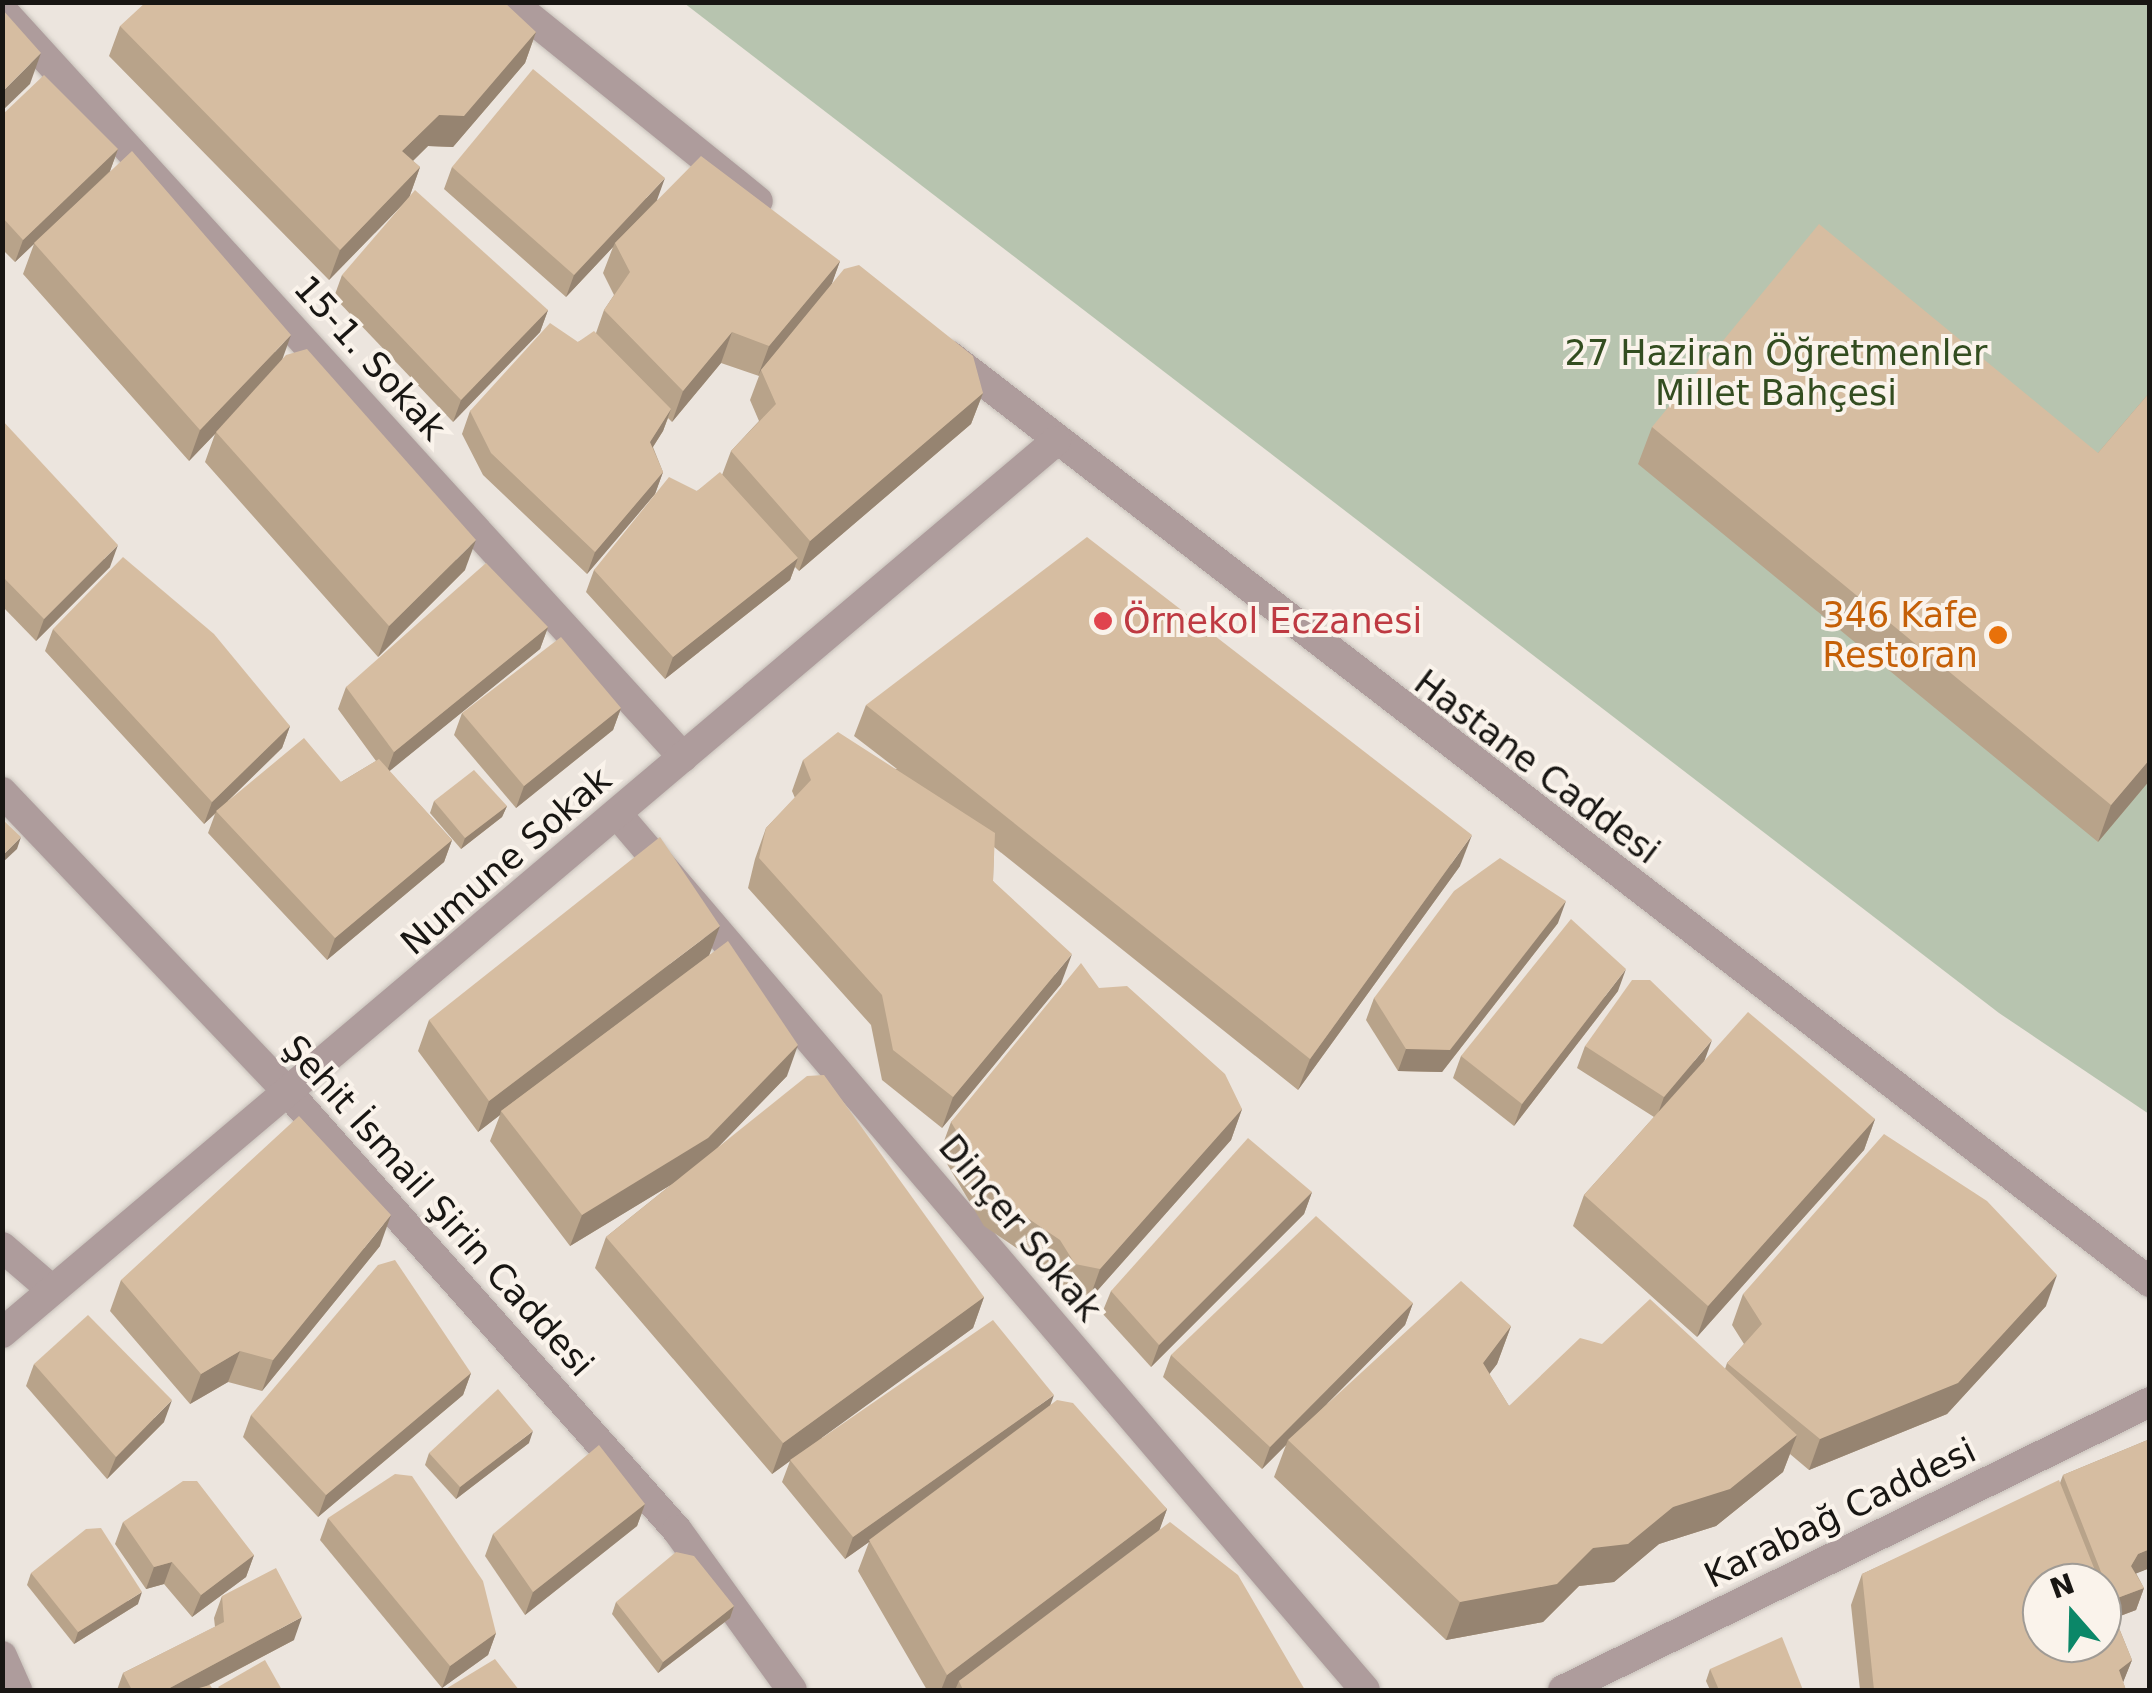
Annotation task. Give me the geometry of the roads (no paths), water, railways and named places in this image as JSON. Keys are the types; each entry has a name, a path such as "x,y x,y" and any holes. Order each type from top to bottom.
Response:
{"street":[{"path":"512,2 792,228"},
{"name":"15-1. Sokak","path":"2,10 683,757"},
{"name":"Hastane Caddesi","path":"932,341 1056,441 2150,1282"},
{"name":"Numune Sokak","path":"2,1333 51,1288 292,1096 1056,441"},
{"name":"Şehit İsmail Şirin Caddesi","path":"2,792 292,1096 677,1530 792,1690"},
{"name":"Dinçer Sokak","path":"618,815 1365,1690"},
{"path":"2,1247 51,1288"},
{"name":"Karabağ Caddesi","path":"1564,1690 2150,1402"},
{"path":"2,1656 17,1690"}],"place":[{"name":"Örnekol Eczanesi","path":"1103,621"},
{"name":"346 Kafe Restoran","path":"1998,635"}],"park label":[{"name":"27 Haziran Öğretmenler Millet Bahçesi","path":"1776,373"}]}
